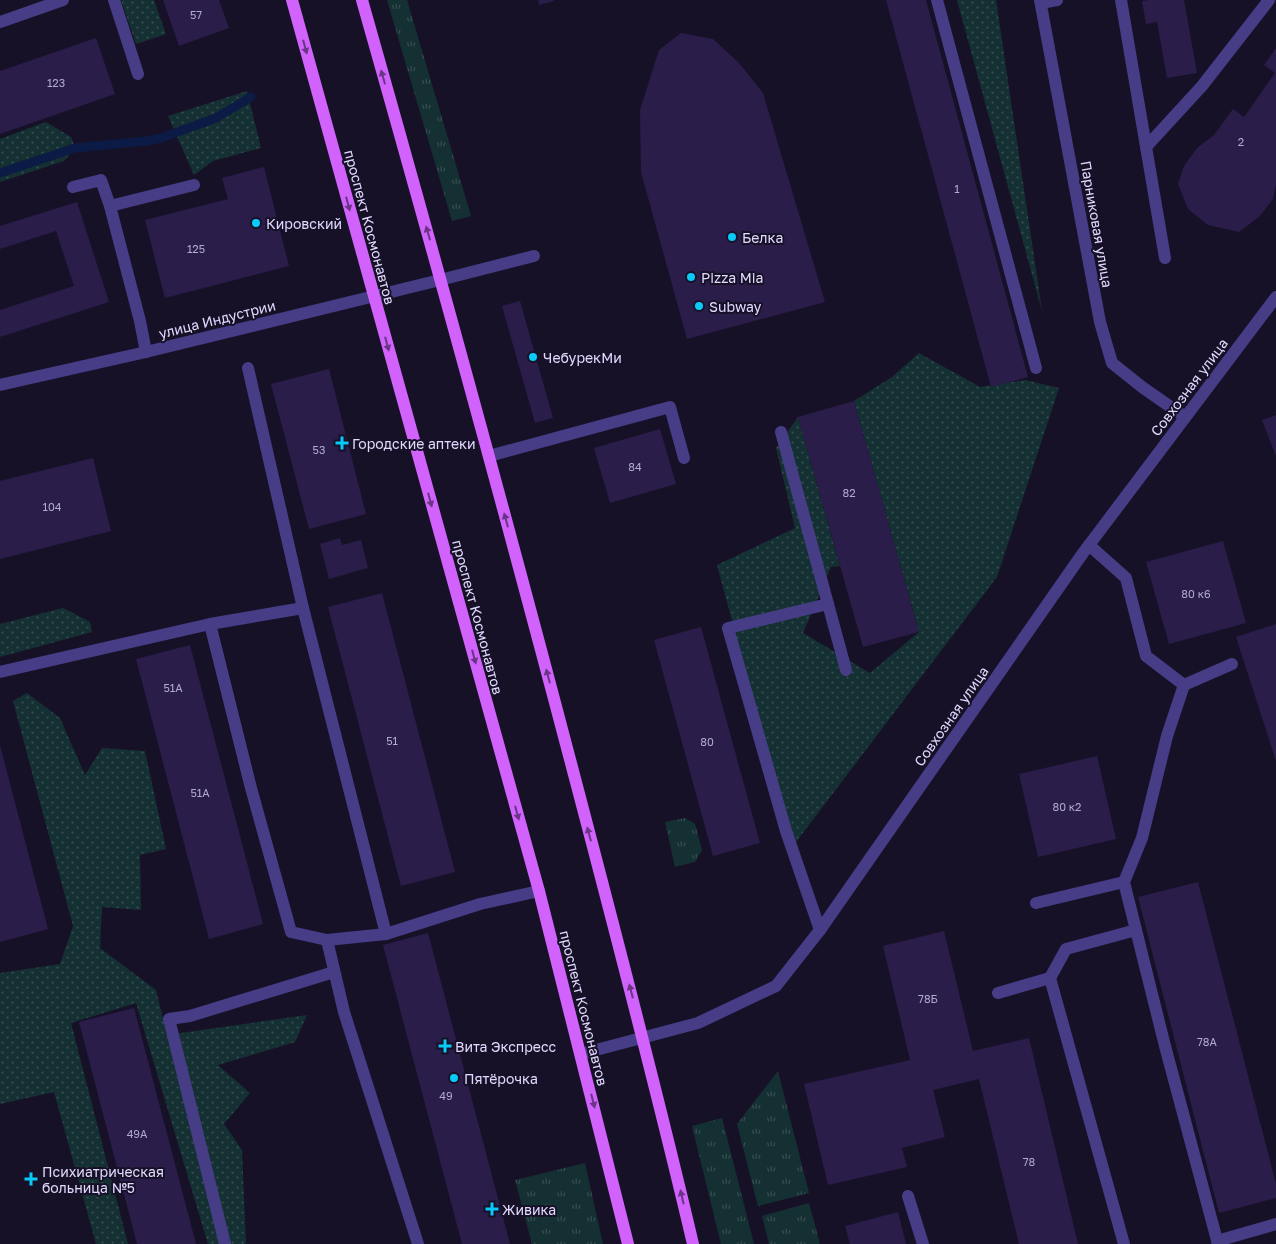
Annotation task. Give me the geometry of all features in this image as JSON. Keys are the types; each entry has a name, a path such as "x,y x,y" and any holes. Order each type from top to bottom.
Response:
{"main road":[{"name":"проспект Космонавтов","path":"292,0 539,891 628,1244"},
{"path":"362,0 489,456 643,1038 693,1244"}],"street":[{"path":"0,22 63,0"},
{"path":"114,0 138,74"},
{"path":"937,0 1036,368"},
{"path":"1040,1 1057,0"},
{"path":"1120,0 1166,258"},
{"path":"1146,146 1202,86 1269,0"},
{"name":"Парниковая улица","path":"1040,1 1100,322 1112,363 1185,417"},
{"path":"73,187 100,180 110,206 140,321 146,352"},
{"path":"110,206 194,185"},
{"name":"улица Индустрии","path":"0,385 374,297 534,256"},
{"name":"Совхозная улица","path":"581,1054 698,1023 776,986 820,930 1089,545 1276,297"},
{"path":"248,368 303,608 386,934"},
{"path":"489,456 670,407 684,458"},
{"path":"781,432 846,670"},
{"path":"1089,545 1126,578 1146,656 1184,685"},
{"path":"820,930 786,831 728,628 828,604"},
{"path":"0,672 210,624 303,608"},
{"path":"210,624 251,788 291,932 327,940 386,934 480,904 539,891"},
{"path":"1232,664 1184,685 1167,736 1142,838 1124,882 1217,1242 1276,1224"},
{"path":"1036,904 1124,882"},
{"path":"1124,1244 1050,978 1066,949 1136,930"},
{"path":"327,940 344,1012 418,1244"},
{"path":"224,1244 169,1019 190,1016 334,972"},
{"path":"998,992 1050,978"},
{"path":"908,1196 923,1244"}],"green space":[{"path":"121,0 154,0 166,34 136,44"},
{"path":"387,0 407,0 471,216 452,221"},
{"path":"957,0 996,0 1042,311"},
{"path":"247,91 261,148 213,161 194,175 168,116"},
{"path":"46,122 71,137 75,148 64,161 0,182 0,139"},
{"path":"919,353 980,387 1025,380 1059,388 997,577 793,846 717,565 795,528 776,448 798,417 840,566 831,567 803,633 870,673 919,632 854,401 892,377"},
{"path":"63,608 90,622 92,632 0,657 0,624"},
{"path":"27,693 60,718 85,775 102,748 145,751 166,849 140,855 141,910 102,907 100,948 156,990 167,1035 307,1015 295,1042 218,1065 250,1093 224,1124 242,1150 246,1244 208,1244 136,1003 71,1023 128,1244 96,1244 54,1092 0,1104 0,973 60,964 73,926 13,701"},
{"path":"685,818 695,824 702,850 695,862 675,867 665,822"},
{"path":"778,1071 809,1193 758,1206 737,1124"},
{"path":"722,1118 754,1244 721,1244 692,1126"},
{"path":"585,1163 603,1244 532,1244 515,1180"},
{"path":"809,1203 820,1244 769,1244 762,1216"}],"building":[{"path":"163,0 219,0 229,28 179,46"},
{"path":"538,0 553,0 554,1 539,5"},
{"path":"886,0 926,0 1028,377 991,387"},
{"path":"1184,0 1197,73 1167,78 1157,22 1146,24 1142,1"},
{"name":"Белка","path":"681,33 713,39 739,63 763,93 825,302 687,339 641,172 640,110 659,50"},
{"path":"96,38 115,94 0,134 0,71"},
{"path":"1276,48 1276,184 1273,199 1260,216 1239,232 1208,225 1188,209 1178,184 1184,166 1197,148 1214,135 1233,109 1244,117 1275,73 1264,65"},
{"path":"264,167 289,266 165,298 145,220 228,199 222,178"},
{"path":"77,202 109,302 0,337 0,310 74,286 56,231 0,249 0,226"},
{"path":"520,301 553,418 535,423 502,306"},
{"path":"329,369 366,514 309,529 271,384"},
{"path":"854,401 919,632 863,647 798,417"},
{"path":"1276,415 1276,456 1262,420"},
{"path":"660,429 676,484 610,503 594,448"},
{"path":"93,458 111,531 0,559 0,481"},
{"path":"340,538 342,545 361,540 368,568 329,579 320,544"},
{"path":"1223,541 1246,623 1169,644 1146,562"},
{"path":"382,593 455,872 401,886 328,607"},
{"path":"1276,624 1276,761 1236,637"},
{"path":"701,627 760,843 713,856 654,640"},
{"path":"190,645 263,924 209,939 136,659"},
{"path":"0,745 48,929 0,942"},
{"path":"1097,756 1116,839 1038,857 1019,774"},
{"path":"1198,882 1276,1184 1276,1198 1219,1213 1138,897"},
{"path":"944,931 973,1051 1029,1038 1078,1244 1019,1244 979,1079 933,1090 945,1137 902,1148 907,1167 828,1185 804,1084 910,1060 883,946"},
{"path":"428,933 510,1244 462,1244 383,945"},
{"path":"134,1008 196,1244 137,1244 79,1022"},
{"path":"898,1212 906,1244 850,1244 845,1226"}],"waterway":[{"path":"0,173 75,148 161,138 216,118 251,97"}],"place":[{"name":"Кировский","path":"256,223"},
{"name":"Белка","path":"732,237"},
{"name":"Pizza Mia","path":"691,277"},
{"name":"Subway","path":"699,306"},
{"name":"ЧебурекМи","path":"533,357"},
{"name":"Городские аптеки","path":"342,443"},
{"name":"Вита Экспресс","path":"445,1046"},
{"name":"Пятёрочка","path":"454,1078"},
{"name":"Психиатрическая больница №5","path":"31,1179"},
{"name":"Живика","path":"492,1209"}]}
